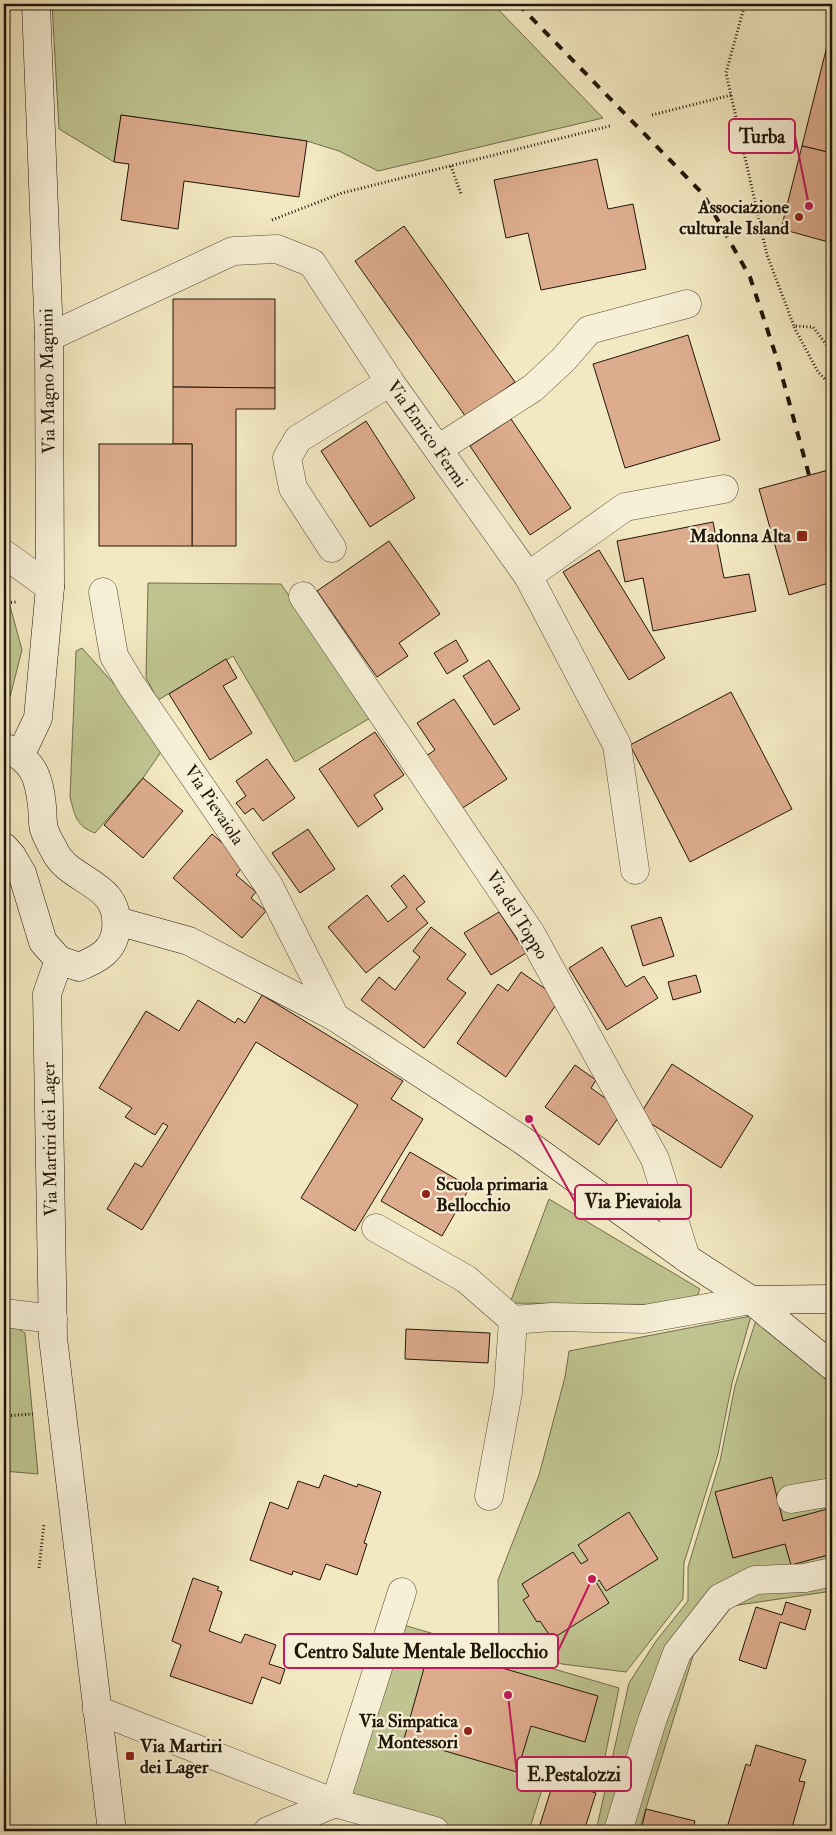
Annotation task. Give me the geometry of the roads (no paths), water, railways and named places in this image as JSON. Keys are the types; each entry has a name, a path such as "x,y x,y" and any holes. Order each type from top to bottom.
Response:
{"street":[{"name":"Via Magno Magnini","path":"12,750 38,718 50,587 48,337 36,4"},
{"name":"Via Enrico Fermi","path":"48,337 233,251 277,249 312,263 390,382 528,576 617,745 635,870"},
{"path":"438,449 533,388 589,330 687,304"},
{"path":"332,548 293,488 287,458 298,438 390,382"},
{"path":"528,576 625,508 724,489"},
{"path":"4,554 50,587"},
{"name":"Via Pievaiola","path":"103,592 114,656 132,686 270,886 335,1017"},
{"name":"Via del Toppo","path":"304,596 530,932 655,1160 686,1258"},
{"path":"4,848 12,856 22,873 43,942 59,960 79,967 98,959 115,941 117,921 113,904 100,887 69,869 55,853 44,829 40,789 30,764 12,750"},
{"path":"117,921 189,941 335,1017 522,1140 686,1258 751,1300 832,1366"},
{"name":"Via Martiri dei Lager","path":"59,960 48,994 53,1338 112,1831"},
{"path":"376,1228 466,1279 513,1320 552,1317 644,1319 751,1300 832,1299"},
{"path":"4,1313 53,1319"},
{"path":"489,1496 508,1392 513,1320"},
{"path":"791,1499 832,1492"},
{"path":"618,1831 652,1721 676,1653 720,1598 755,1580 805,1578 832,1572"},
{"path":"268,1831 335,1803 402,1592"},
{"path":"97,1710 335,1803 435,1831"}],"railway":[{"path":"518,4 703,194 750,277 779,365 809,475"}],"place":[{"name":"Turba","path":"809,206"},
{"name":"Associazione culturale Island","path":"799,217"},
{"name":"Madonna Alta","path":"802,536"},
{"name":"Via Pievaiola","path":"529,1119"},
{"name":"Scuola primaria Bellocchio","path":"426,1194"},
{"name":"Centro Salute Mentale Bellocchio","path":"592,1579"},
{"name":"E.Pestalozzi","path":"508,1695"},
{"name":"Via Simpatica Montessori","path":"468,1731"},
{"name":"Via Martiri dei Lager","path":"130,1756"}]}
